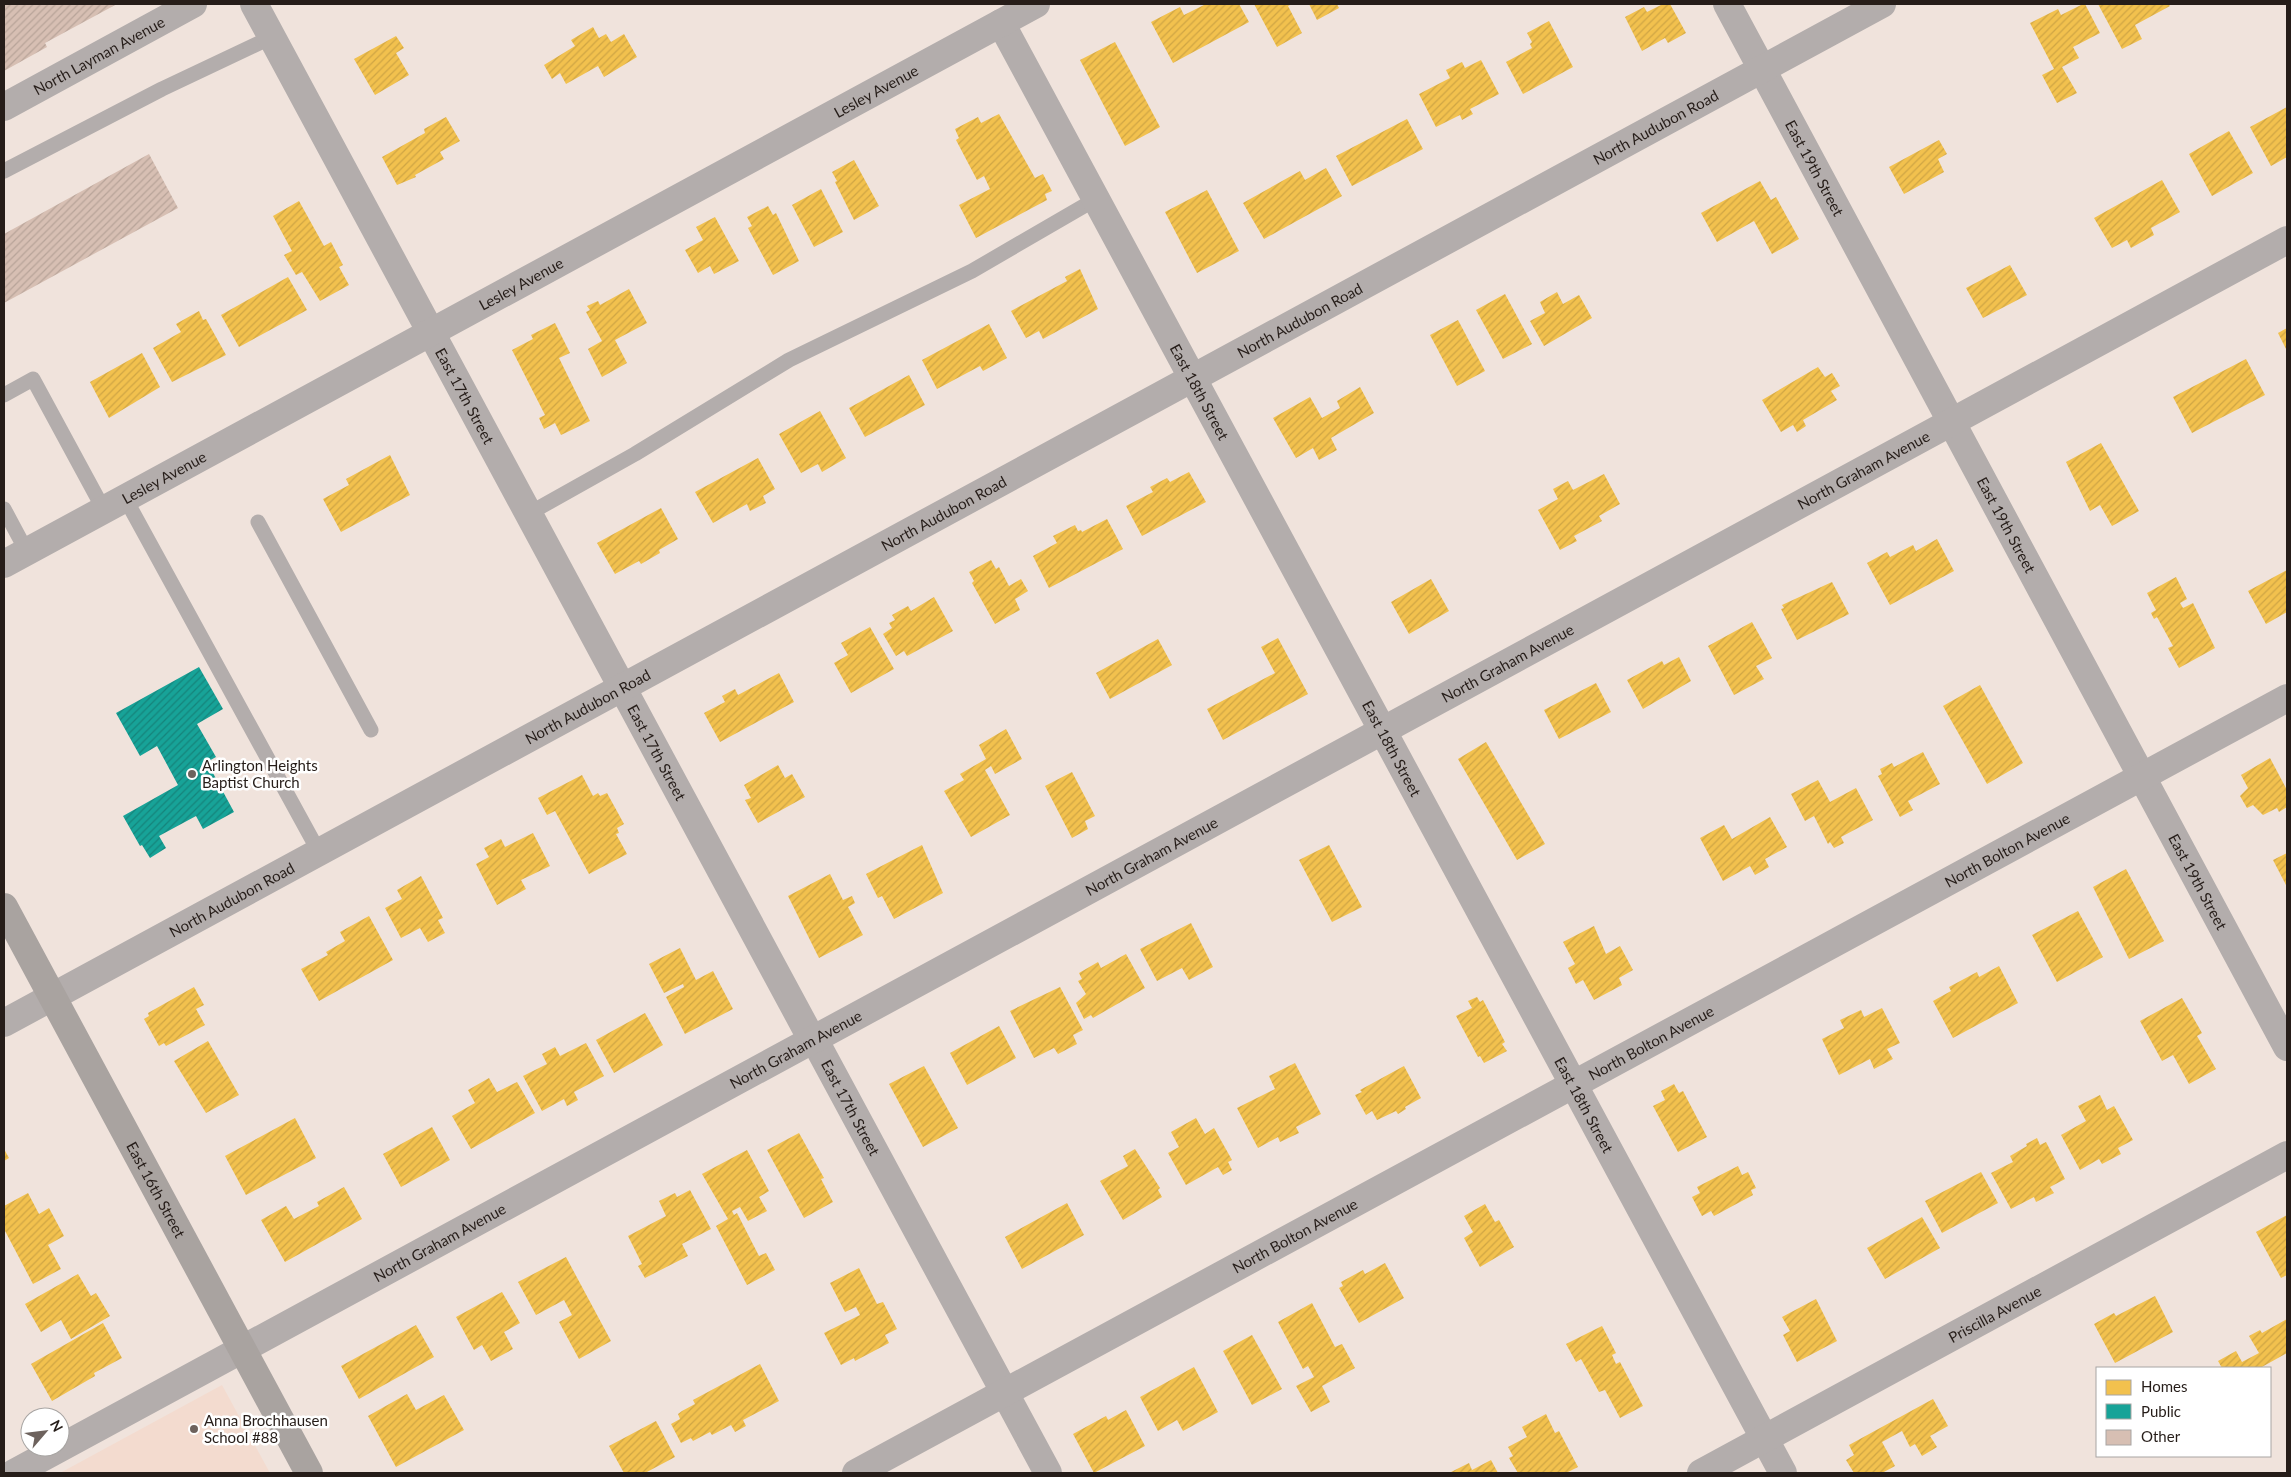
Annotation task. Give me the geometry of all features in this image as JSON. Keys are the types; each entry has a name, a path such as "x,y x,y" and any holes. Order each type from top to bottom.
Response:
{"main road":[{"name":"East 16th Street","path":"4,907 309,1473"}],"street":[{"name":"North Layman Avenue","path":"4,107 194,4"},
{"name":"East 17th Street","path":"254,4 621,687 810,1036 814,1039 1048,1473"},
{"name":"Lesley Avenue","path":"15,558 1036,4"},
{"name":"East 19th Street","path":"1727,4 2287,1047"},
{"name":"North Audubon Road","path":"4,1023 1882,4"},
{"name":"East 18th Street","path":"1001,23 1572,1086 1783,1473"},
{"name":"North Graham Avenue","path":"14,1473 2287,240"},
{"name":"North Bolton Avenue","path":"856,1473 2287,698"},
{"name":"Priscilla Avenue","path":"1701,1473 2287,1156"}],"lane":[{"path":"4,171 162,89 272,37"},
{"path":"528,514 635,454 789,360 972,271 1096,200"},
{"path":"4,395 33,379 114,504 319,852"},
{"path":"4,509 15,558"},
{"path":"258,522 371,730"}],"shaded area":[{"name":"Anna Brochhausen School #88","path":"222,1385 270,1473 60,1473"}],"building: Homes":[{"path":"1206,4 1239,4 1249,22 1173,63 1151,22 1180,7 1184,15"},
{"path":"1254,4 1292,4 1288,6 1302,33 1277,47"},
{"path":"1309,4 1337,4 1339,8 1317,20"},
{"path":"1663,4 1670,4 1686,33 1668,43 1665,38 1642,51 1625,17 1644,7 1647,12"},
{"path":"2085,4 2100,33 2073,47 2079,58 2062,67 2077,93 2057,103 2042,75 2054,69 2030,23 2058,9 2061,15"},
{"path":"2098,4 2168,4 2170,6 2135,25 2142,39 2122,49"},
{"path":"1549,21 1573,67 1523,94 1506,62 1532,48 1530,44 1532,42 1527,33"},
{"path":"593,27 599,38 606,34 611,42 624,34 637,57 604,77 598,66 566,84 560,73 552,79 544,65 575,46 571,40"},
{"path":"396,36 404,48 396,53 409,75 375,95 354,59"},
{"path":"1115,42 1160,127 1125,146 1080,60"},
{"path":"1481,60 1499,94 1470,109 1473,114 1462,120 1460,115 1436,127 1419,94 1450,78 1446,70 1462,62 1465,68"},
{"path":"2287,107 2287,157 2271,166 2250,127"},
{"path":"999,114 1035,178 1043,174 1052,191 1045,194 1047,200 976,238 959,205 990,189 984,176 977,180 956,140 959,138 955,129 978,117 981,123"},
{"path":"446,117 460,141 440,152 444,159 415,175 416,177 397,185 382,157 425,133 424,129"},
{"path":"1407,119 1423,149 1352,186 1336,156"},
{"path":"2229,131 2253,173 2212,196 2189,154"},
{"path":"1939,140 1947,154 1938,159 1944,172 1904,194 1889,167"},
{"path":"854,160 879,206 854,220 832,172"},
{"path":"1326,168 1342,196 1264,239 1243,203 1300,171 1305,180"},
{"path":"2162,180 2180,212 2151,228 2154,235 2131,248 2127,240 2112,248 2094,218"},
{"path":"1760,181 1771,200 1776,197 1799,239 1772,254 1754,221 1717,242 1701,213"},
{"path":"821,189 843,232 814,247 792,205"},
{"path":"1207,190 1239,251 1197,273 1165,212"},
{"path":"299,201 324,246 331,242 343,265 339,267 349,285 320,301 302,272 296,275 284,255 292,251 273,216"},
{"path":"768,206 773,215 776,213 799,261 773,275 748,228 752,226 747,217"},
{"path":"715,217 739,261 714,274 710,266 698,273 685,250 703,240 696,227"},
{"path":"2010,265 2027,295 1983,318 1966,288"},
{"path":"1080,269 1098,309 1043,339 1039,331 1026,338 1011,311 1067,281 1065,277"},
{"path":"288,277 307,310 239,347 221,315"},
{"path":"629,289 647,323 615,340 627,363 602,377 588,349 602,341 586,312 590,310 587,306 598,301 600,305"},
{"path":"1557,292 1563,304 1579,295 1592,318 1544,346 1530,321 1545,313 1540,302"},
{"path":"1505,294 1532,344 1503,359 1476,310"},
{"path":"199,311 203,320 206,319 226,355 172,382 153,348 181,332 176,324"},
{"path":"1458,320 1485,371 1457,386 1430,335"},
{"path":"555,323 570,353 559,358 590,421 561,435 555,423 544,429 539,418 545,415 512,350 533,339 531,335"},
{"path":"989,324 1007,358 983,371 980,366 937,389 922,360"},
{"path":"2287,328 2287,351 2278,333"},
{"path":"142,353 160,387 109,418 90,382"},
{"path":"2246,359 2265,395 2192,433 2173,397"},
{"path":"1818,367 1825,377 1832,373 1840,386 1831,391 1837,400 1803,420 1806,426 1797,432 1793,425 1781,432 1762,400"},
{"path":"909,375 925,405 865,437 849,408"},
{"path":"1360,387 1374,413 1331,438 1337,450 1319,460 1313,448 1296,458 1273,418 1310,397 1322,418 1340,408 1337,401"},
{"path":"820,411 846,458 822,472 818,464 801,473 779,434"},
{"path":"2101,443 2139,511 2112,526 2100,505 2090,511 2066,462"},
{"path":"390,455 410,495 341,532 323,499 349,485 346,479"},
{"path":"758,458 775,489 763,496 766,503 750,511 747,504 713,523 695,492"},
{"path":"1189,472 1206,502 1142,536 1126,506 1153,492 1150,487 1167,478 1170,482"},
{"path":"1604,474 1620,504 1599,516 1602,521 1574,536 1577,541 1560,550 1538,510 1558,499 1553,489 1568,481 1573,490"},
{"path":"661,508 678,539 659,550 660,553 641,564 639,561 615,574 597,543"},
{"path":"1107,519 1123,549 1049,588 1033,556 1057,543 1053,536 1075,525 1078,531 1081,530 1082,532"},
{"path":"1937,539 1954,571 1890,605 1867,563 1887,552 1890,557 1913,545 1916,551"},
{"path":"991,560 996,569 999,567 1009,586 1021,579 1028,591 1015,599 1020,610 995,624 972,583 974,581 969,572"},
{"path":"2287,570 2287,612 2266,624 2248,591"},
{"path":"2176,577 2187,599 2180,603 2183,608 2193,603 2215,648 2179,668 2168,648 2173,646 2157,617 2154,619 2151,613 2156,610 2147,593"},
{"path":"1431,579 1449,611 1409,634 1391,602"},
{"path":"1832,582 1849,614 1797,640 1781,609 1784,608 1782,605"},
{"path":"934,597 953,631 907,656 904,651 896,656 883,634 892,628 889,623 895,620 892,615 908,606 911,611"},
{"path":"1752,622 1772,658 1756,666 1764,679 1734,695 1708,646"},
{"path":"870,627 894,669 851,693 834,663 848,655 841,643"},
{"path":"1278,638 1308,694 1223,740 1207,709 1275,673 1261,647"},
{"path":"1158,639 1172,665 1110,699 1096,673"},
{"path":"1679,657 1691,681 1643,709 1627,680 1662,661 1664,665"},
{"path":"779,673 794,702 720,742 704,713 725,702 722,696 735,689 738,695"},
{"path":"1596,683 1611,712 1559,739 1544,710"},
{"path":"1980,685 2023,763 1987,784 1943,706"},
{"path":"1006,729 1022,759 995,774 991,766 985,770 1010,815 971,837 944,791 964,780 960,774 986,759 979,745"},
{"path":"1486,742 1545,844 1517,860 1458,759"},
{"path":"1923,752 1940,784 1908,801 1913,810 1900,817 1878,776 1882,774 1880,769 1892,763 1894,767"},
{"path":"2270,758 2287,790 2287,807 2279,812 2277,808 2263,815 2253,805 2247,808 2240,796 2248,788 2241,775"},
{"path":"778,765 785,778 792,774 805,797 758,823 745,800 751,798 744,785"},
{"path":"1072,772 1095,816 1085,821 1088,829 1072,838 1045,786"},
{"path":"582,775 593,796 598,793 600,796 607,793 624,824 617,828 619,833 616,834 627,854 589,874 555,811 547,815 538,798"},
{"path":"1818,780 1830,802 1856,788 1873,820 1841,837 1844,843 1834,848 1830,842 1828,844 1814,816 1805,821 1791,794"},
{"path":"1770,817 1787,847 1765,859 1769,867 1755,875 1750,866 1723,881 1700,838 1724,825 1732,839"},
{"path":"533,833 550,866 521,880 526,889 497,905 476,864 489,857 484,848 501,839 505,847"},
{"path":"922,845 943,893 894,919 882,896 878,898 866,874"},
{"path":"1329,845 1362,907 1332,922 1299,860"},
{"path":"2287,853 2287,887 2273,860"},
{"path":"2126,869 2164,941 2129,959 2093,887"},
{"path":"830,874 843,900 852,896 855,903 848,907 863,935 819,958 788,896"},
{"path":"421,876 443,918 438,920 445,933 428,942 420,928 401,938 385,908 402,899 397,890"},
{"path":"2078,911 2103,957 2057,982 2032,935"},
{"path":"369,916 393,960 319,1001 301,969 328,955 326,952 345,941 340,932"},
{"path":"1191,923 1213,967 1189,980 1182,968 1157,981 1140,949"},
{"path":"1594,926 1606,954 1620,946 1633,970 1619,978 1622,985 1594,1000 1583,980 1576,984 1568,968 1575,964 1563,942"},
{"path":"680,948 696,980 713,971 733,1009 685,1034 666,997 684,987 683,984 664,993 649,964"},
{"path":"1126,954 1145,988 1093,1018 1091,1015 1084,1019 1076,1003 1086,994 1078,981 1082,979 1079,973 1098,962 1101,968"},
{"path":"1999,966 2018,1003 1953,1038 1933,1001 1951,991 1949,987 1977,972 1979,977"},
{"path":"194,987 204,1005 196,1009 205,1025 166,1046 164,1043 159,1046 144,1019 149,1016 148,1013"},
{"path":"1060,987 1083,1030 1073,1035 1077,1044 1058,1054 1054,1048 1034,1058 1010,1011"},
{"path":"1477,997 1480,1002 1483,1000 1505,1042 1502,1044 1507,1051 1484,1063 1480,1056 1478,1057 1456,1016 1472,1008 1468,1001"},
{"path":"2182,998 2202,1033 2197,1036 2216,1069 2189,1084 2173,1055 2162,1061 2140,1021"},
{"path":"1882,1008 1900,1043 1887,1049 1893,1059 1874,1069 1870,1059 1839,1075 1822,1039 1844,1028 1840,1020 1861,1010 1864,1017"},
{"path":"645,1013 663,1045 614,1073 596,1040"},
{"path":"999,1026 1016,1058 967,1085 950,1053"},
{"path":"208,1041 239,1095 206,1113 174,1061"},
{"path":"586,1043 604,1076 574,1092 578,1100 567,1106 564,1099 542,1111 523,1076 547,1064 542,1054 555,1047 560,1056"},
{"path":"1295,1063 1321,1114 1296,1127 1299,1133 1280,1142 1278,1137 1258,1148 1237,1108 1275,1089 1269,1076"},
{"path":"924,1066 958,1128 923,1147 889,1084"},
{"path":"1404,1066 1421,1098 1405,1107 1406,1109 1398,1114 1396,1111 1377,1120 1372,1111 1366,1115 1355,1095 1362,1092 1360,1090"},
{"path":"489,1078 497,1092 517,1082 535,1113 471,1149 452,1116 475,1103 468,1090"},
{"path":"1674,1084 1679,1093 1683,1091 1707,1137 1678,1152 1653,1106 1665,1100 1661,1091"},
{"path":"2100,1095 2107,1110 2114,1106 2133,1140 2118,1148 2121,1154 2102,1164 2099,1159 2080,1170 2061,1135 2086,1121 2078,1106"},
{"path":"295,1118 316,1158 246,1195 225,1156"},
{"path":"1196,1118 1205,1134 1214,1128 1232,1160 1228,1162 1232,1170 1223,1175 1218,1167 1186,1185 1168,1153 1179,1147 1171,1132"},
{"path":"432,1127 450,1160 401,1187 383,1154"},
{"path":"799,1133 824,1178 821,1179 833,1202 804,1218 767,1150"},
{"path":"2037,1138 2040,1145 2046,1142 2065,1179 2050,1187 2054,1193 2036,1202 2034,1197 2011,1209 1991,1173 2013,1162 2010,1156"},
{"path":"4,1149 9,1158 4,1161"},
{"path":"1135,1149 1160,1188 1158,1190 1162,1197 1123,1220 1100,1181 1128,1166 1123,1156"},
{"path":"747,1150 769,1191 759,1197 767,1211 748,1221 740,1207 732,1211 734,1215 737,1213 759,1256 766,1253 775,1270 747,1285 716,1226 728,1219 702,1174"},
{"path":"1738,1166 1742,1175 1748,1172 1756,1188 1751,1190 1753,1195 1714,1216 1711,1211 1702,1216 1692,1197 1700,1193 1697,1187"},
{"path":"1981,1172 1998,1203 1942,1233 1925,1201"},
{"path":"344,1187 362,1219 285,1262 261,1220 286,1206 294,1219 319,1206 317,1202"},
{"path":"690,1190 711,1229 682,1244 688,1256 645,1278 638,1266 642,1264 628,1236 666,1216 659,1201 675,1193 677,1197"},
{"path":"28,1193 39,1214 49,1208 64,1236 48,1245 61,1269 33,1284 4,1229 4,1206"},
{"path":"1067,1203 1084,1235 1022,1269 1005,1237"},
{"path":"1485,1204 1495,1222 1499,1220 1514,1247 1480,1267 1464,1238 1473,1232 1464,1216"},
{"path":"2287,1215 2287,1275 2281,1278 2256,1232"},
{"path":"1922,1217 1940,1248 1885,1279 1867,1248"},
{"path":"566,1257 611,1341 579,1359 559,1322 572,1315 564,1300 536,1315 518,1282"},
{"path":"1385,1263 1404,1298 1359,1323 1339,1288 1343,1286 1341,1282 1363,1270 1365,1274"},
{"path":"859,1268 877,1304 883,1302 897,1329 885,1335 889,1343 855,1361 854,1358 841,1365 824,1333 860,1315 856,1307 845,1312 830,1283"},
{"path":"78,1274 91,1296 96,1293 110,1316 71,1339 61,1320 41,1332 25,1304"},
{"path":"502,1292 520,1323 504,1332 513,1349 491,1361 482,1345 474,1350 456,1317"},
{"path":"2155,1296 2173,1332 2115,1363 2094,1324 2114,1313 2116,1316"},
{"path":"1816,1299 1837,1341 1797,1362 1783,1335 1790,1331 1782,1317"},
{"path":"1312,1303 1335,1347 1342,1344 1355,1368 1322,1386 1330,1402 1311,1412 1296,1386 1314,1377 1308,1366 1303,1369 1278,1322"},
{"path":"2287,1319 2287,1353 2262,1367 2221,1367 2218,1361 2236,1351 2242,1362 2259,1353 2249,1336 2260,1330 2262,1333"},
{"path":"103,1323 122,1358 94,1373 95,1376 52,1401 31,1364"},
{"path":"416,1325 434,1357 359,1399 341,1366"},
{"path":"1602,1326 1616,1353 1612,1355 1616,1364 1620,1362 1643,1406 1620,1418 1605,1390 1599,1392 1581,1359 1576,1362 1566,1344"},
{"path":"1252,1335 1282,1389 1252,1405 1223,1351"},
{"path":"760,1364 779,1401 743,1420 746,1426 735,1432 731,1425 712,1435 710,1432 693,1441 691,1438 681,1443 671,1424 680,1419 678,1414 695,1404 693,1400"},
{"path":"1194,1367 1218,1412 1183,1431 1177,1420 1158,1431 1140,1397"},
{"path":"407,1394 416,1410 444,1395 464,1430 396,1467 368,1416"},
{"path":"1933,1399 1948,1426 1930,1436 1937,1447 1922,1456 1915,1444 1910,1447 1902,1431 1882,1442 1895,1466 1882,1473 1854,1473 1846,1460 1854,1455 1849,1445"},
{"path":"1126,1410 1145,1446 1094,1473 1073,1434 1106,1416 1108,1420"},
{"path":"1546,1414 1555,1433 1559,1431 1578,1467 1566,1473 1518,1473 1509,1458 1513,1456 1508,1447 1527,1437 1522,1427"},
{"path":"656,1421 675,1457 645,1473 624,1473 609,1446"},
{"path":"1491,1460 1498,1473 1449,1473 1469,1463 1472,1470"}],"building: Public":[{"name":"Arlington Heights Baptist Church","path":"199,667 223,709 197,724 216,757 207,762 234,812 203,829 196,816 159,836 166,848 150,858 142,845 140,846 123,816 178,785 157,746 140,756 116,713"}],"building: Other":[{"path":"4,4 117,4 45,43 47,47 4,71"},
{"path":"149,154 178,208 4,303 4,234"}],"place":[{"name":"Arlington Heights Baptist Church","path":"192,774"},
{"name":"Anna Brochhausen School #88","path":"194,1429"}]}
